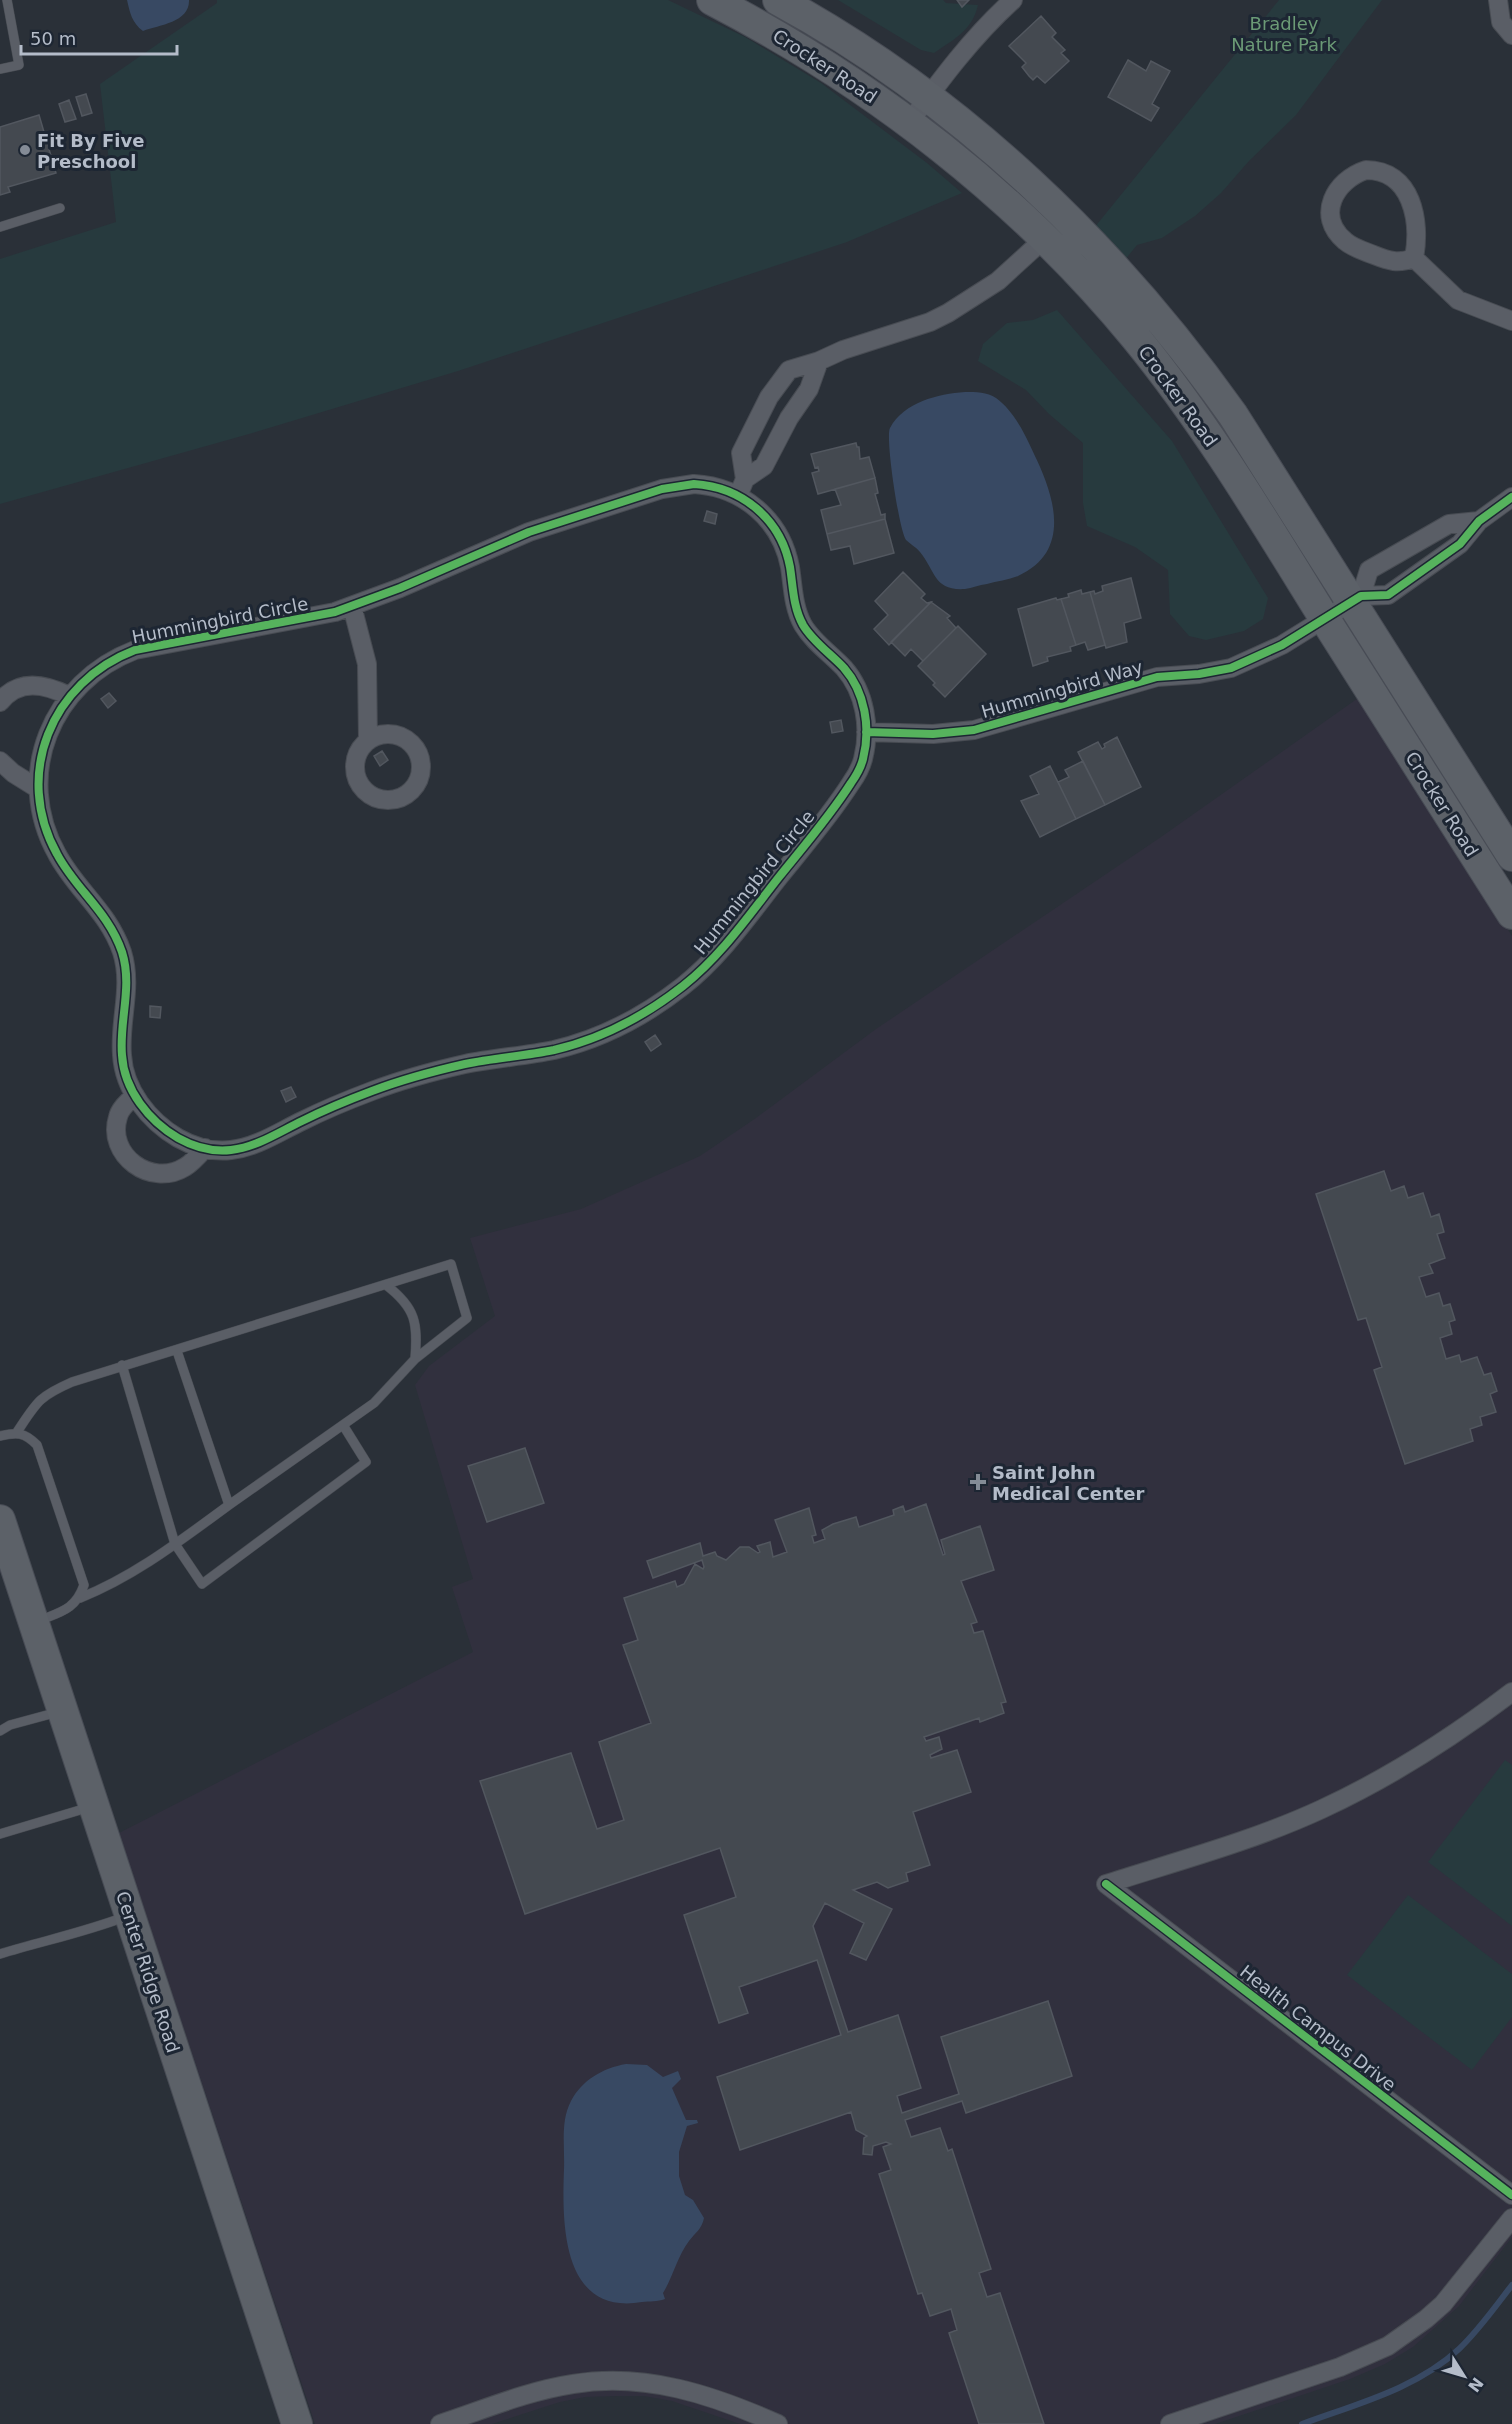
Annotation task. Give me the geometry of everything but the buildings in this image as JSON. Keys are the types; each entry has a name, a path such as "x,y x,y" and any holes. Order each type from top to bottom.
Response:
{"main road":[{"name":"Crocker Road","path":"712,0 803,50 909,123 966,167 1044,238 1134,336 1224,457 1512,914"},
{"name":"Crocker Road","path":"778,0 863,50 928,97 994,150 1039,190 1138,294 1195,363 1233,415 1356,599 1512,856"},
{"name":"Center Ridge Road","path":"0,1520 13,1572 34,1623 297,2424"}],"street":[{"path":"909,123 969,44 1013,0"},
{"path":"1498,0 1501,22 1512,35"},
{"path":"1366,170 1377,170 1388,173 1402,185 1410,202 1416,231 1414,258 1397,262 1388,261 1357,248 1339,235 1334,228 1330,207 1333,197 1344,181 1366,170"},
{"path":"741,487 741,453 769,397 789,370 909,329 948,313 998,282 1044,238"},
{"path":"1414,258 1458,300 1512,321"},
{"path":"741,487 764,466 792,412 809,389 819,361"},
{"name":"Hummingbird Circle","path":"706,485 741,487 777,531 788,556 796,604 803,625 843,667 858,688 865,714 866,732 863,759 852,783 720,952 682,986 649,1010 597,1036 557,1049 462,1065 375,1090 248,1146 232,1150 192,1145 154,1120 135,1095 125,1072 122,1055 127,986 123,955 104,915 63,865 56,853 41,814 37,788 45,744 59,711 69,696 104,665 135,650 311,618 352,606 400,588 529,532 662,489 706,485"},
{"path":"1356,599 1388,595 1460,544 1479,521 1512,497"},
{"path":"1356,599 1369,570 1449,524 1479,521"},
{"name":"Hummingbird Way","path":"866,732 933,734 974,730 1157,676 1223,670 1266,654 1356,599"},
{"path":"352,606 367,664 368,741"},
{"path":"0,702 12,691 31,685 52,687 69,696"},
{"path":"0,761 13,773 37,788"},
{"path":"135,1095 120,1112 116,1128 121,1149 133,1164 151,1172 163,1174 174,1172 184,1168 205,1148"},
{"name":"Health Campus Drive","path":"1512,1692 1475,1720 1406,1765 1322,1810 1256,1836 1106,1884 1512,2195"},
{"path":"1170,2424 1340,2367 1388,2346 1443,2304 1512,2218"},
{"path":"440,2424 554,2388 594,2382 622,2381 687,2390 734,2405 778,2424"}],"lane":[{"path":"0,69 18,65 7,0"},
{"path":"0,227 60,208"},
{"path":"17,1432 33,1408 49,1392 122,1365 177,1351 451,1264 467,1318 415,1359 390,1388 343,1425 175,1544 108,1587 80,1598"},
{"path":"386,1285 405,1301 416,1323 415,1359"},
{"path":"177,1351 229,1505"},
{"path":"122,1365 175,1544 202,1584 366,1462 343,1425"},
{"path":"0,1436 17,1432 27,1435 37,1445 84,1585 80,1598 72,1607 34,1623"},
{"path":"0,1731 10,1725 63,1711"},
{"path":"0,1834 94,1806"},
{"path":"0,1954 101,1926 129,1915"}],"shaded area":[{"name":"Saint John Medical Center","path":"1361,696 1512,936 1512,2237 1459,2306 1413,2347 1385,2364 1350,2379 1215,2424 740,2424 672,2401 644,2396 617,2396 585,2397 560,2402 492,2424 315,2424 119,1833 473,1652 452,1587 473,1579 415,1385 429,1366 495,1316 470,1238 581,1209 700,1156 756,1118 876,1029 1161,837"}],"green space":[{"path":"217,0 668,0 745,37 821,83 927,163 962,193 847,242 458,371 249,434 0,504 0,259 116,222 100,84 217,3"},
{"path":"838,0 943,0 946,3 978,5 967,28 934,53 921,50"},
{"name":"Bradley Nature Park","path":"1279,0 1382,0 1296,115 1249,161 1221,193 1195,216 1162,238 1137,245 1124,261 1094,228"},
{"path":"1057,310 1172,441 1268,598 1263,619 1244,631 1206,640 1189,636 1170,614 1168,570 1135,547 1087,526 1083,503 1083,443 1049,414 1026,390 978,361 983,344 1007,323 1033,320"},
{"path":"1505,1760 1512,1765 1512,1926 1428,1862"},
{"path":"1408,1895 1512,1974 1512,2017 1472,2070 1347,1975"}],"water":[{"path":"127,0 189,0 185,13 179,18 143,31 134,21"},
{"path":"965,392 993,396 1014,416 1048,487 1054,521 1053,537 1047,552 1035,565 1010,579 968,589 955,589 947,587 937,579 920,552 906,540 903,533 891,465 889,435 890,428 896,419 913,406 933,397"},
{"path":"626,2064 647,2065 663,2077 678,2071 681,2079 672,2088 686,2120 697,2120 698,2123 687,2126 679,2152 679,2176 685,2195 693,2200 704,2218 700,2228 681,2254 663,2293 665,2299 656,2301 615,2302 595,2295 581,2280 572,2261 566,2238 564,2214 565,2117 571,2101 587,2081 601,2072"}],"waterway":[{"path":"1302,2424 1385,2394 1424,2375 1459,2349 1512,2285"}],"cycle path":[{"path":"694,484 728,491 757,509 768,520 785,550 790,567 795,604 803,625 851,678 861,699 866,723 863,759 855,777 826,819 734,934 697,974 669,997 606,1033 572,1045 543,1052 465,1064 406,1079 310,1117 268,1139 231,1150 217,1150 190,1144 157,1123 133,1092 124,1068 122,1042 126,978 122,952 109,924 73,879 57,854 44,824 39,793 40,763 48,734 62,708 81,684 106,665 135,650 335,612 400,588 529,532 662,489 694,484"},
{"path":"866,732 933,734 974,730 1157,677 1199,674 1231,668 1282,645 1361,596 1388,595 1460,544 1479,521 1512,497"},
{"path":"1106,1884 1512,2195"}],"place":[{"name":"Fit By Five Preschool","path":"25,150"},
{"name":"Saint John Medical Center","path":"978,1482"}]}
